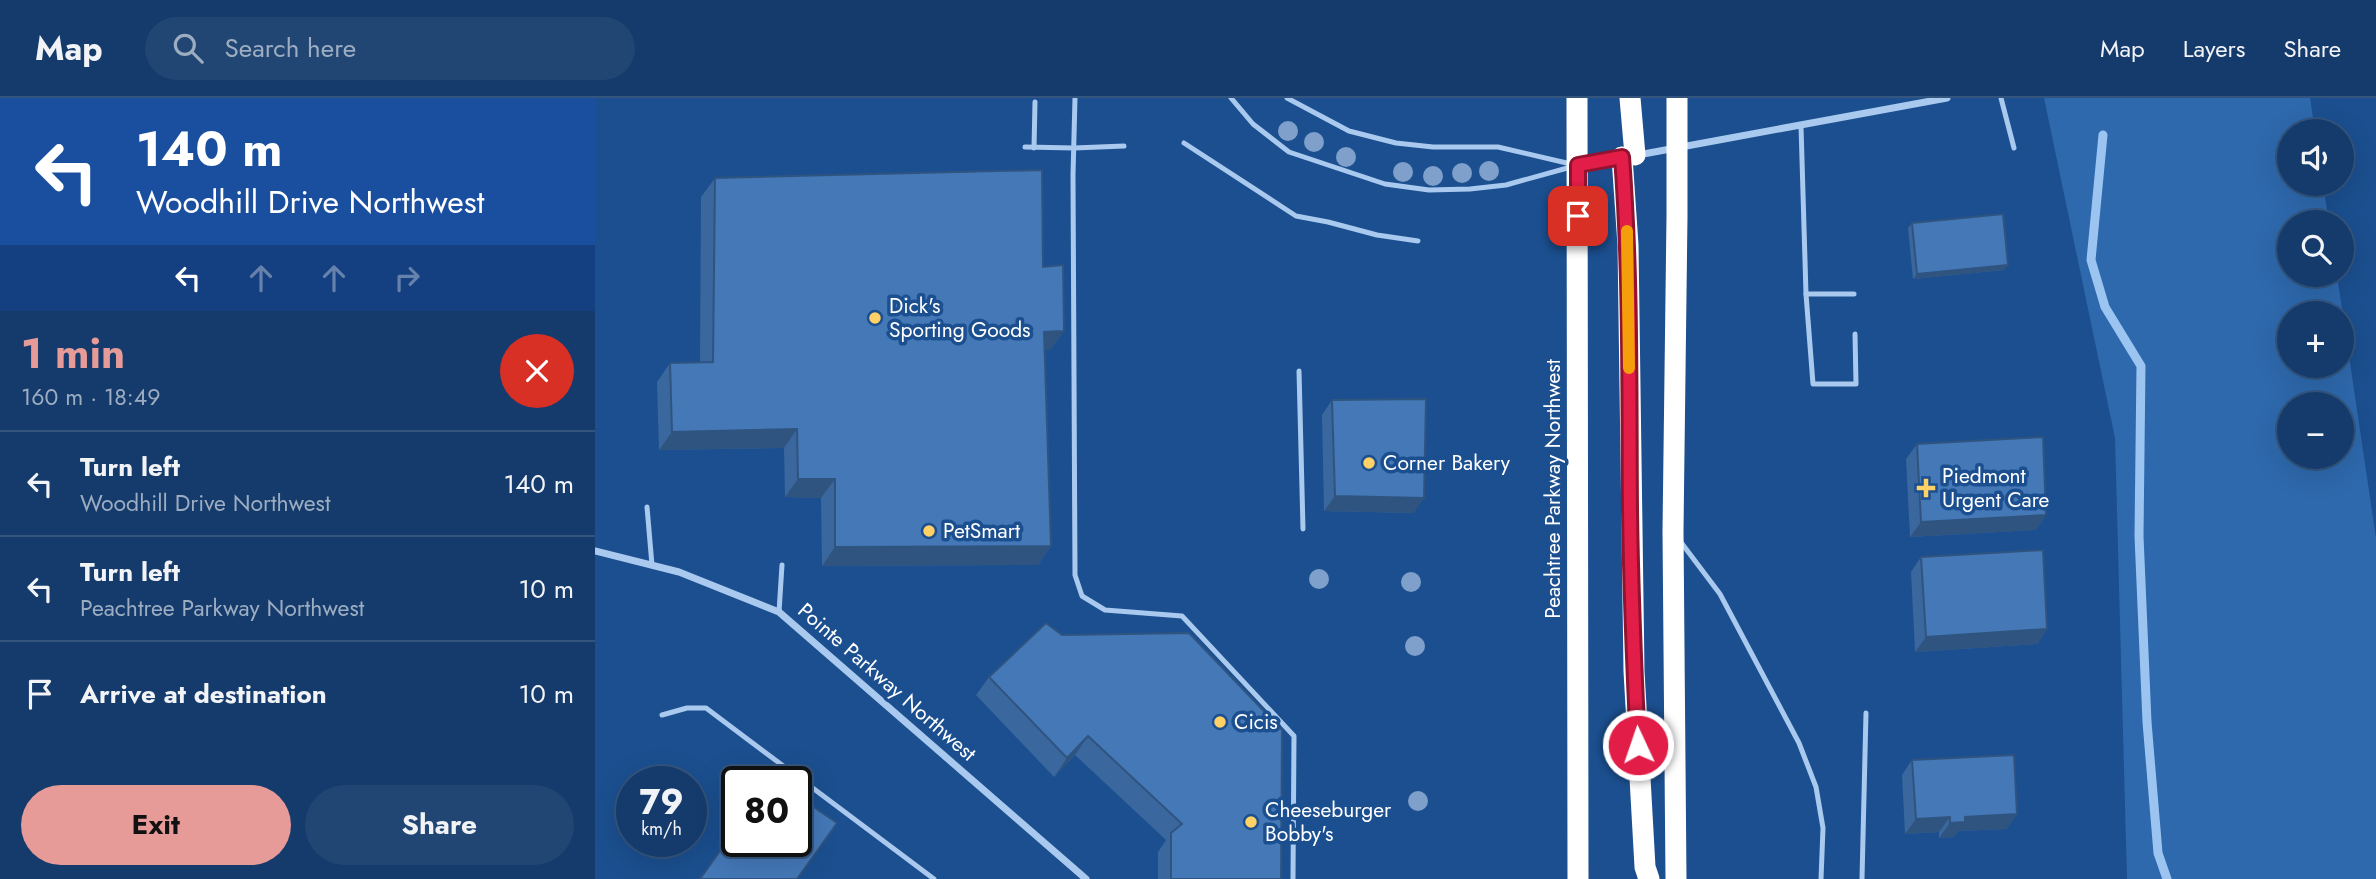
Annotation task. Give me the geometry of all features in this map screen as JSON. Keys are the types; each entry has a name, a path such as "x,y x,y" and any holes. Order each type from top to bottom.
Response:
{"highway":[{"name":"Peachtree Parkway Northwest","path":"1577,98 1578,879"},
{"path":"1630,98 1628,245 1634,671 1646,867 1649,879"},
{"path":"1676,879 1673,531 1677,98"}],"street":[{"path":"1578,165 1947,98"},
{"name":"Pointe Parkway Northwest","path":"595,551 679,572 779,612 1086,879"}],"lane":[{"path":"1075,98 1075,575 1082,596 1105,610 1182,616 1294,736 1293,879"},
{"path":"1231,98 1253,124 1289,152 1385,184 1429,190 1470,189 1506,185 1578,165"},
{"path":"1287,98 1349,131 1396,143 1433,148 1498,147 1578,165"},
{"path":"2001,98 2014,148"},
{"path":"1034,148 1035,102"},
{"path":"1801,126 1806,294 1813,384 1856,384 1855,334"},
{"path":"1184,143 1296,216 1418,242"},
{"path":"1025,147 1124,146"},
{"path":"1806,294 1854,293"},
{"path":"1299,371 1303,529"},
{"path":"647,507 652,565"},
{"path":"1673,531 1720,594 1799,743 1816,787 1823,828 1821,879"},
{"path":"779,612 782,565"},
{"path":"662,715 687,708 706,708 934,879"},
{"path":"1862,879 1866,713"}],"shaded area":[{"path":"2044,98 2310,98 2313,119 2277,119 2277,196 2325,196 2327,210 2277,210 2277,287 2339,287 2341,301 2277,301 2277,378 2352,378 2376,538 2376,879 2127,879 2115,438"}],"building":[{"name":"Dick's Sporting Goods","path":"1042,170 1043,267 1063,265 1064,331 1044,332 1051,546 835,547 835,479 798,479 797,429 672,432 670,363 713,362 715,178"},
{"path":"2003,214 2008,265 1917,274 1912,223"},
{"name":"Corner Bakery","path":"1426,399 1424,498 1335,496 1332,400"},
{"path":"2043,437 2046,515 1921,522 1917,444"},
{"path":"2043,550 2047,629 1926,637 1921,557"},
{"path":"1046,623 1062,635 1189,633 1282,730 1281,879 1171,879 1171,833 1182,824 1088,736 1067,758 989,677"},
{"path":"2014,755 2017,814 1965,817 1965,822 1950,823 1950,817 1916,819 1912,760"},
{"path":"812,806 837,823 797,879 700,879 721,849 721,857 812,857"}],"waterway":[{"path":"2103,135 2091,260 2105,307 2141,366 2139,536 2147,722 2158,853 2167,879"}],"slow traffic":[{"path":"1627,231 1629,368"}],"place":[{"name":"Dick's Sporting Goods","path":"875,318"},
{"name":"Corner Bakery","path":"1369,463"},
{"name":"Piedmont Urgent Care","path":"1926,488"},
{"name":"PetSmart","path":"929,531"},
{"name":"Cicis","path":"1220,722"},
{"name":"Cheeseburger Bobby's","path":"1251,822"}],"route":[{"path":"1578,216 1578,165 1622,157 1628,245 1630,513 1638,745"}]}
